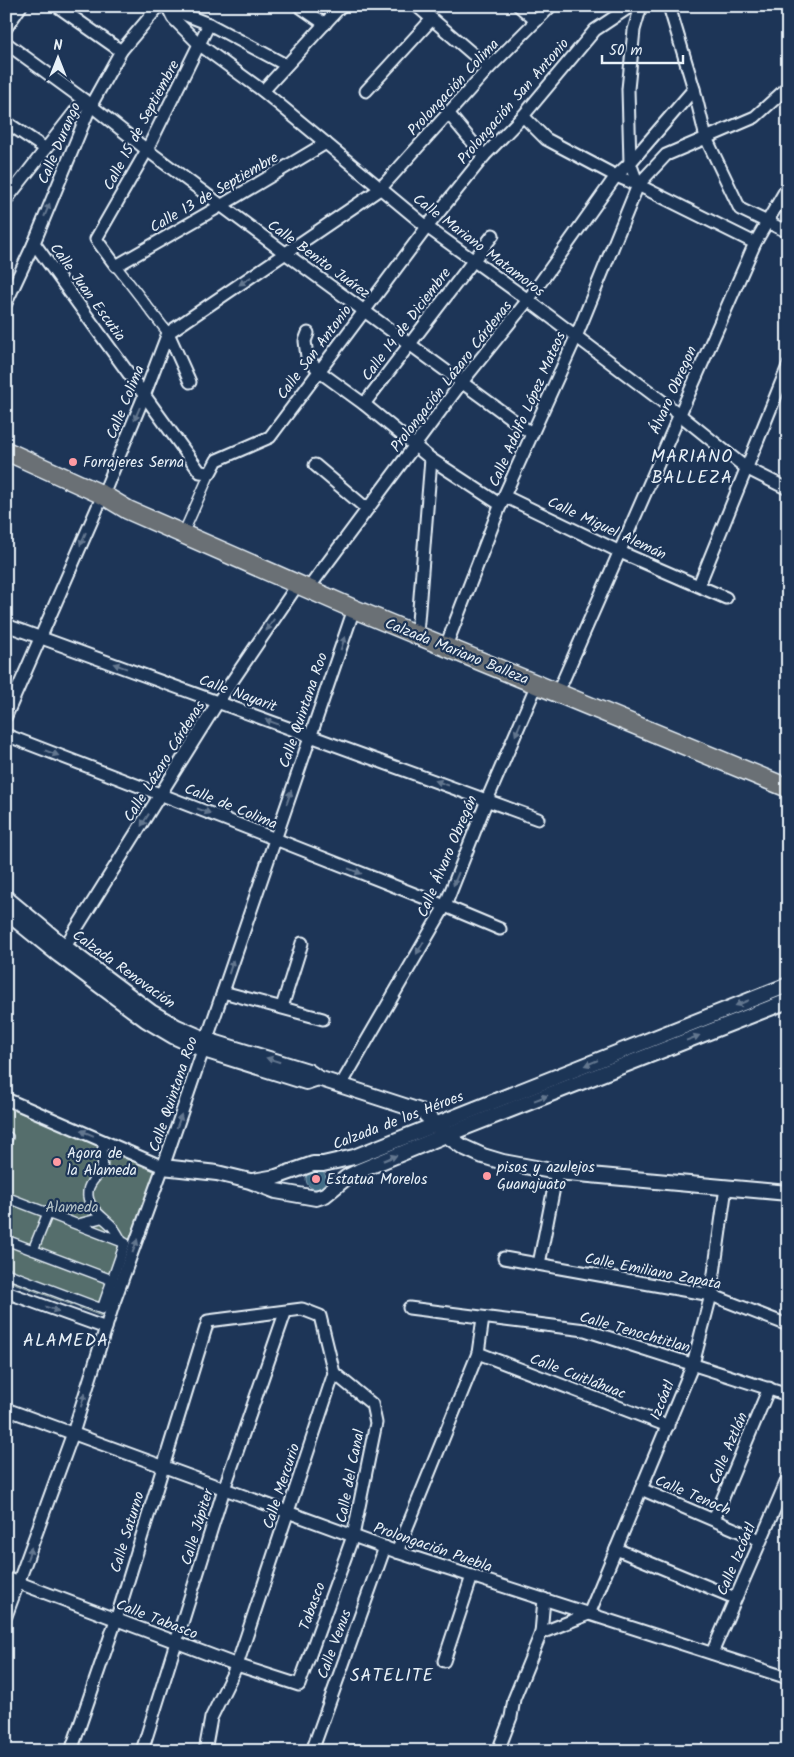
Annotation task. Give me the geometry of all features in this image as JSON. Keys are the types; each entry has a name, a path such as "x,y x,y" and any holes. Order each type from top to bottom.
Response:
{"main road":[{"name":"Calzada Mariano Balleza","path":"6,451 101,500"},
{"name":"Calzada Mariano Balleza","path":"6,464 128,510 354,609 788,788"}],"street":[{"path":"6,28 21,6"},
{"path":"57,6 121,51"},
{"path":"298,6 325,24"},
{"path":"263,91 340,6"},
{"path":"417,6 488,68"},
{"path":"520,6 536,21"},
{"name":"Prolongación Colima","path":"380,189 449,114 488,68 551,6"},
{"name":"Prolongación San Antonio","path":"427,227 484,156 523,116 594,30 631,6"},
{"path":"638,185 630,163 628,89 634,30 641,6"},
{"path":"669,6 694,89 706,138 740,209 788,232"},
{"path":"165,7 209,24 286,65"},
{"name":"Calle Durango","path":"6,303 34,243 87,102 121,51 165,7"},
{"name":"Calle Mariano Matamoros","path":"165,7 200,45 263,91 427,227 528,300 679,414 746,468 788,489"},
{"path":"366,91 432,20"},
{"name":"Calle 15 de Septiembre","path":"116,266 96,239 147,150 209,24"},
{"name":"Calle Benito Juárez","path":"6,43 87,102 147,150 285,253 531,433"},
{"path":"638,185 666,155 755,117 788,87"},
{"name":"Prolongación Lázaro Cárdenas","path":"303,586 367,509 462,382 528,300 616,176 630,163 694,89"},
{"path":"6,200 46,149 87,102"},
{"path":"449,114 484,156"},
{"path":"523,116 546,139 616,176 755,243"},
{"path":"6,122 46,149"},
{"name":"Calle 13 de Septiembre","path":"116,266 326,143"},
{"name":"Calle Adolfo López Mateos","path":"446,646 502,500 576,337 638,185"},
{"name":"Álvaro Obregon","path":"558,692 755,243 788,186"},
{"path":"168,333 380,189"},
{"name":"Calle San Antonio","path":"210,473 217,460 270,437 427,227"},
{"name":"Calle 14 de Diciembre","path":"364,404 493,235"},
{"name":"Calle Juan Escutia","path":"34,243 200,472 210,473"},
{"path":"116,266 168,333 190,382"},
{"name":"Calle Miguel Alemán","path":"308,332 305,341 307,358 320,372 364,404 431,459 502,500 726,598"},
{"name":"Calle Colima","path":"6,716 101,500 168,333"},
{"path":"699,585 788,366"},
{"path":"417,634 431,459"},
{"path":"315,465 367,509"},
{"path":"184,534 210,473"},
{"name":"Calle Lázaro Cárdenas","path":"62,951 218,702 303,586"},
{"name":"Calle Quintana Roo","path":"6,1616 73,1433 106,1328 164,1167 354,609"},
{"name":"Calle Nayarit","path":"6,625 538,819"},
{"name":"Calle Álvaro Obregón","path":"341,1085 445,906 487,800 537,684"},
{"name":"Calle de Colima","path":"6,735 500,929"},
{"name":"Calzada Renovación","path":"6,898 62,951 146,1020 174,1036 205,1045 306,1082 318,1078 423,1112 446,1135 463,1147 483,1156 503,1162 557,1172 788,1193"},
{"name":"Calzada Renovación","path":"6,912 62,951"},
{"path":"282,1007 302,942"},
{"name":"Calzada de los Héroes","path":"250,1181 276,1177 313,1164 323,1164 354,1157 788,985"},
{"path":"223,992 323,1019"},
{"name":"Calzada de los Héroes","path":"250,1181 276,1191 316,1198 330,1192 359,1171 788,1001"},
{"path":"6,1099 164,1167 217,1173 250,1181"},
{"path":"6,1136 8,1137 6,1141"},
{"path":"6,1273 102,1310 125,1243 122,1242 112,1226 101,1218 90,1200 88,1191 95,1176 101,1170 105,1141"},
{"path":"323,1164 331,1171 334,1182 330,1192"},
{"path":"304,1167 298,1176 299,1187 306,1196"},
{"path":"539,1264 557,1172"},
{"name":"Izcóatl","path":"589,1614 693,1364 711,1295 726,1187"},
{"path":"6,1197 122,1242"},
{"path":"34,1250 48,1213"},
{"path":"78,1224 101,1218"},
{"path":"6,1240 112,1280"},
{"name":"Calle Emiliano Zapata","path":"504,1258 711,1295 788,1325"},
{"path":"6,1292 106,1328"},
{"name":"Calle Tenochtitlan","path":"410,1308 585,1330 788,1395"},
{"path":"285,1313 302,1309 320,1316 334,1373"},
{"name":"Calle Saturno","path":"71,1751 116,1620 208,1321 285,1313"},
{"name":"Calle Júpiter","path":"142,1751 224,1489 285,1313"},
{"path":"397,1552 478,1353 483,1318"},
{"name":"Calle Cuitláhuac","path":"478,1353 668,1426"},
{"name":"Calle del Canal","path":"334,1373 372,1404 376,1422 353,1536"},
{"name":"Calle Mercurio","path":"205,1751 212,1718 237,1665 334,1373"},
{"name":"Calle Aztlán","path":"714,1520 770,1388"},
{"name":"Prolongación Puebla","path":"6,1409 397,1552 788,1678"},
{"name":"Calle Izcóatl","path":"712,1653 788,1478"},
{"name":"Calle Tenoch","path":"641,1489 760,1540"},
{"name":"Tabasco","path":"299,1686 353,1536"},
{"name":"Calle Venus","path":"312,1751 385,1547"},
{"path":"616,1549 735,1598"},
{"path":"444,1661 472,1576"},
{"name":"Calle Tabasco","path":"6,1578 237,1665 299,1686"},
{"path":"498,1751 511,1718 514,1699 541,1633 544,1599"},
{"path":"541,1633 589,1614"}],"green space":[{"name":"Alameda","path":"6,1107 156,1168 104,1317 6,1280"}],"water":[{"path":"316,1169 323,1172 326,1179 323,1186 316,1189 309,1186 306,1179 309,1172"}],"place":[{"name":"Forrajeres Serna","path":"73,462"},
{"name":"Agora de la Alameda","path":"57,1162"},
{"name":"pisos y azulejos Guanajuato","path":"487,1176"},
{"name":"Estatua Morelos","path":"316,1179"}],"district":[{"name":"MARIANO BALLEZA","path":"692,466"},
{"name":"ALAMEDA","path":"66,1340"},
{"name":"SATELITE","path":"392,1675"}]}
